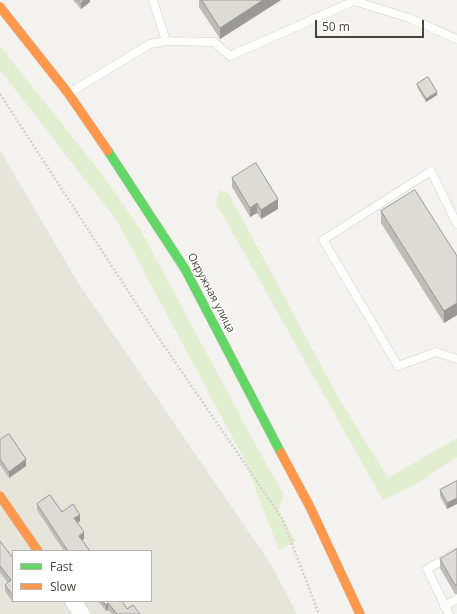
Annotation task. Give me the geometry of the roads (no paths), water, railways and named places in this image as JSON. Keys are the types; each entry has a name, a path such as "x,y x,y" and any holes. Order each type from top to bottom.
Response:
{"main road":[{"name":"Окружная улица","path":"0,7 68,93 119,166 186,269 310,507 360,614"},
{"path":"0,496 37,550"}],"street":[{"path":"74,602 82,614"}],"lane":[{"path":"153,0 166,41"},
{"path":"68,93 150,44 166,41 214,42 230,56 354,0 409,18 457,39"},
{"path":"457,224 431,171 323,240 398,366 436,352 457,359"},
{"path":"449,614 427,569 457,552"},
{"path":"444,606 457,599"}]}
